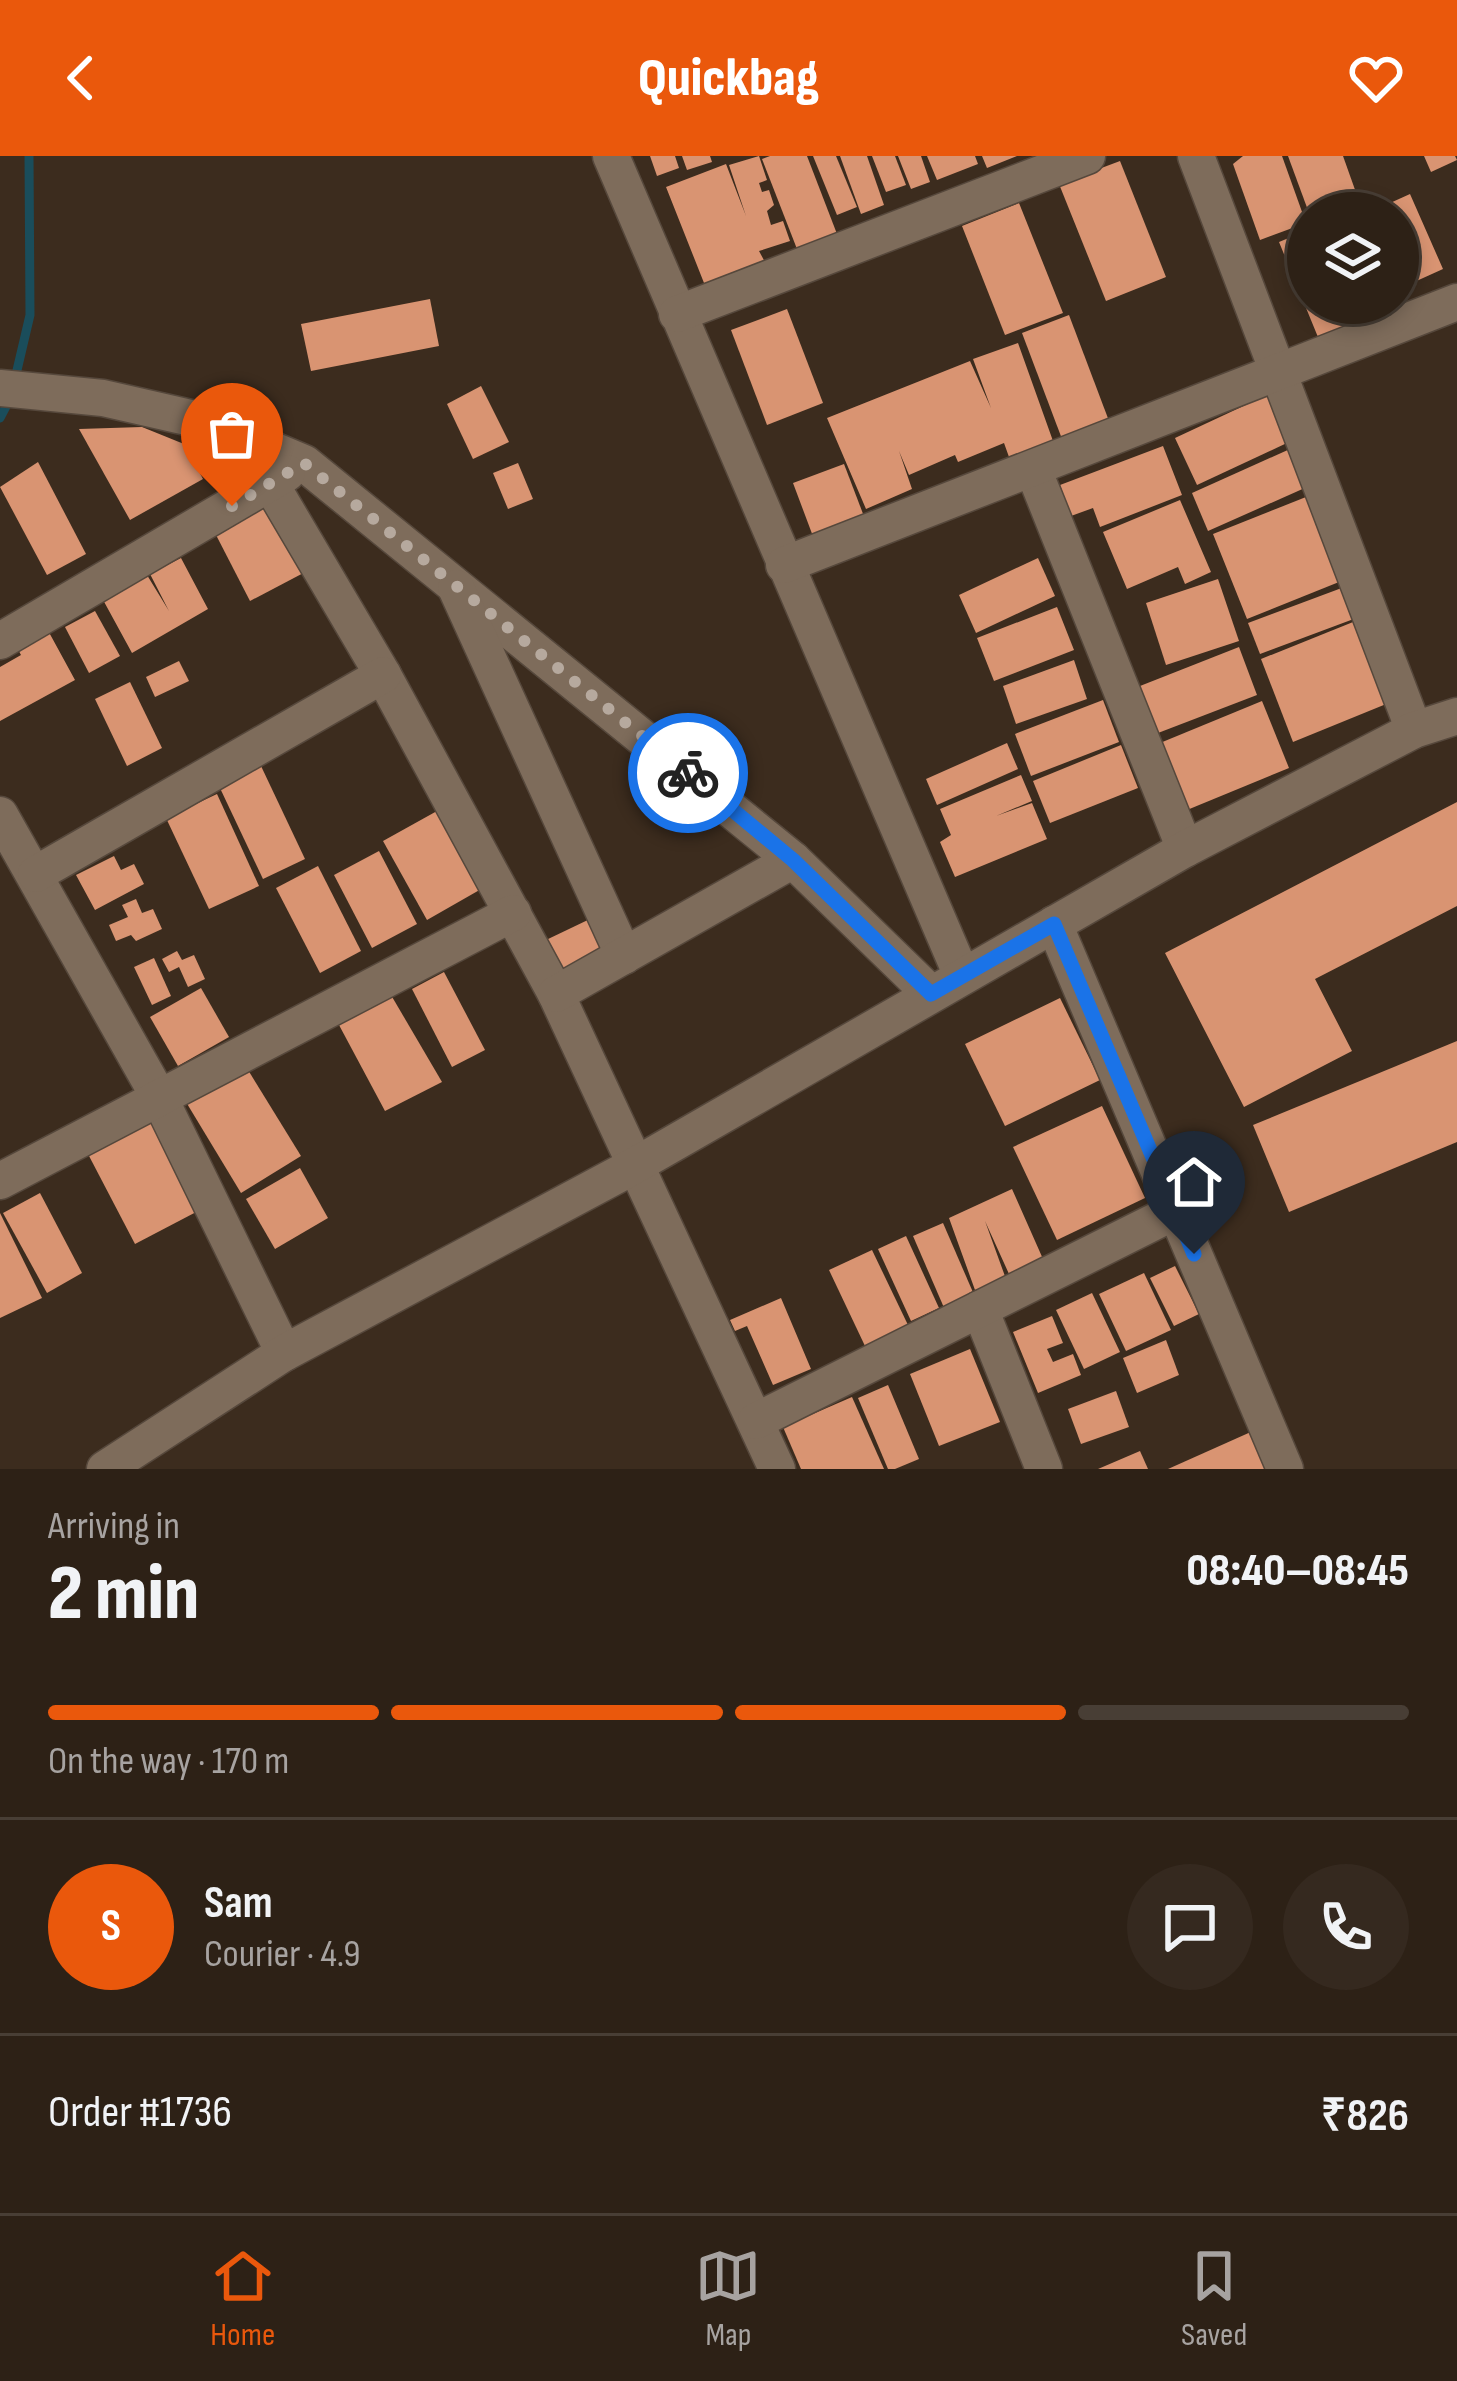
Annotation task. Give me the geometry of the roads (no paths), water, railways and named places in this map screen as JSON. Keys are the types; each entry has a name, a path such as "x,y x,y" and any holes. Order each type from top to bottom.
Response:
{"street":[{"path":"611,156 784,565 946,985"},
{"path":"677,314 1088,156"},
{"path":"1196,156 1414,730"},
{"path":"784,565 1457,302"},
{"path":"0,388 103,398 204,421 304,463 946,985"},
{"path":"0,641 304,463"},
{"path":"1034,469 1185,849"},
{"path":"270,483 383,675 556,994 777,1469"},
{"path":"452,580 624,956"},
{"path":"36,874 383,675"},
{"path":"105,1469 284,1352 634,1166 1185,849 1414,730 1457,716"},
{"path":"0,815 160,1099 284,1352"},
{"path":"556,994 793,860"},
{"path":"0,1180 513,913"},
{"path":"1054,924 1285,1469"},
{"path":"756,1421 1176,1211"},
{"path":"980,1309 1044,1469"}],"waterway":[{"path":"14,383 30,315 29,156"},
{"path":"0,418 10,399"}]}
